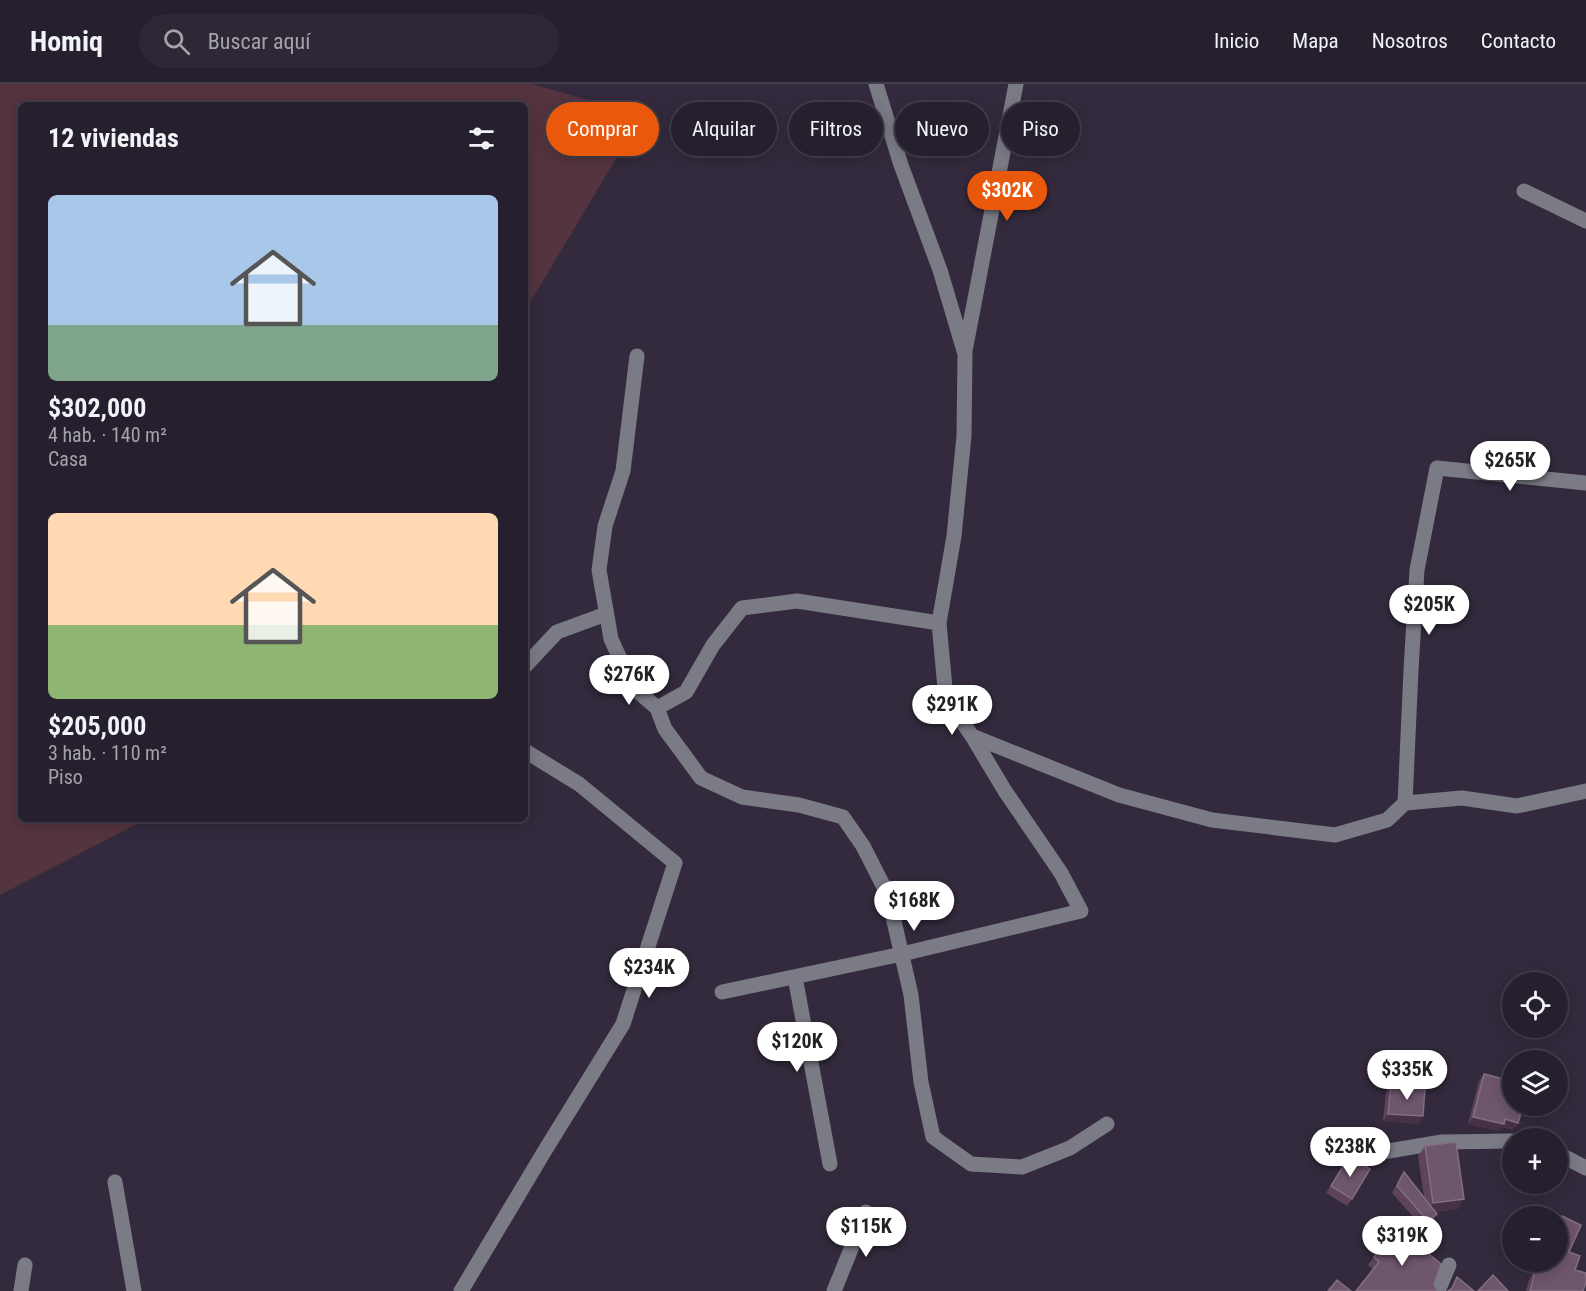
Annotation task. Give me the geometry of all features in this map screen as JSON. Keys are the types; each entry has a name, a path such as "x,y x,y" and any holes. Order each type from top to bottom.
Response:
{"street":[{"path":"876,84 940,270 964,354"},
{"path":"722,992 902,954 1081,912 1061,873 946,699 939,623 954,536 964,436 964,354 1016,84"},
{"path":"1524,191 1586,221"},
{"path":"637,356 623,471 605,526 599,570 611,639 633,687 657,708 665,729 701,778 742,797 799,805 843,817 863,846 888,895 911,995 921,1082 933,1137 971,1164 1022,1167 1070,1148 1107,1124"},
{"path":"1405,803 1417,570 1437,468 1586,483"},
{"path":"657,708 686,692 713,645 742,608 797,601 939,623"},
{"path":"528,663 557,632 606,614"},
{"path":"972,736 1119,795 1212,820 1335,835 1388,820 1405,803 1462,798 1517,806 1586,791"},
{"path":"461,1291 623,1024 675,863 579,784 528,753"},
{"path":"795,977 830,1164"},
{"path":"1353,1157 1442,1142 1502,1141"},
{"path":"1568,1159 1586,1168"},
{"path":"115,1182 134,1291"},
{"path":"834,1291 866,1212"},
{"path":"1438,1291 1449,1264"},
{"path":"21,1291 25,1265"}],"shaded area":[{"path":"0,84 532,84 596,102 546,102 546,156 618,156 528,306 528,102 18,102 18,822 140,822 0,895"}],"building":[{"path":"1484,1074 1502,1078 1502,1116 1520,1116 1518,1123 1505,1119 1504,1124 1473,1117"},
{"path":"1391,1085 1425,1088 1423,1116 1388,1114"},
{"path":"1456,1142 1464,1199 1433,1203 1425,1146"},
{"path":"1349,1156 1370,1169 1352,1199 1331,1186"},
{"path":"1404,1172 1437,1214 1428,1221 1397,1186"},
{"path":"1568,1219 1581,1225 1569,1252 1580,1256 1575,1270 1586,1273 1583,1291 1530,1291 1535,1272 1568,1272"},
{"path":"1395,1226 1441,1264 1434,1284 1437,1291 1356,1291 1379,1262 1374,1257"},
{"path":"1493,1275 1508,1291 1478,1291"},
{"path":"1457,1277 1474,1291 1448,1291"},
{"path":"1337,1280 1351,1291 1328,1291"}]}
